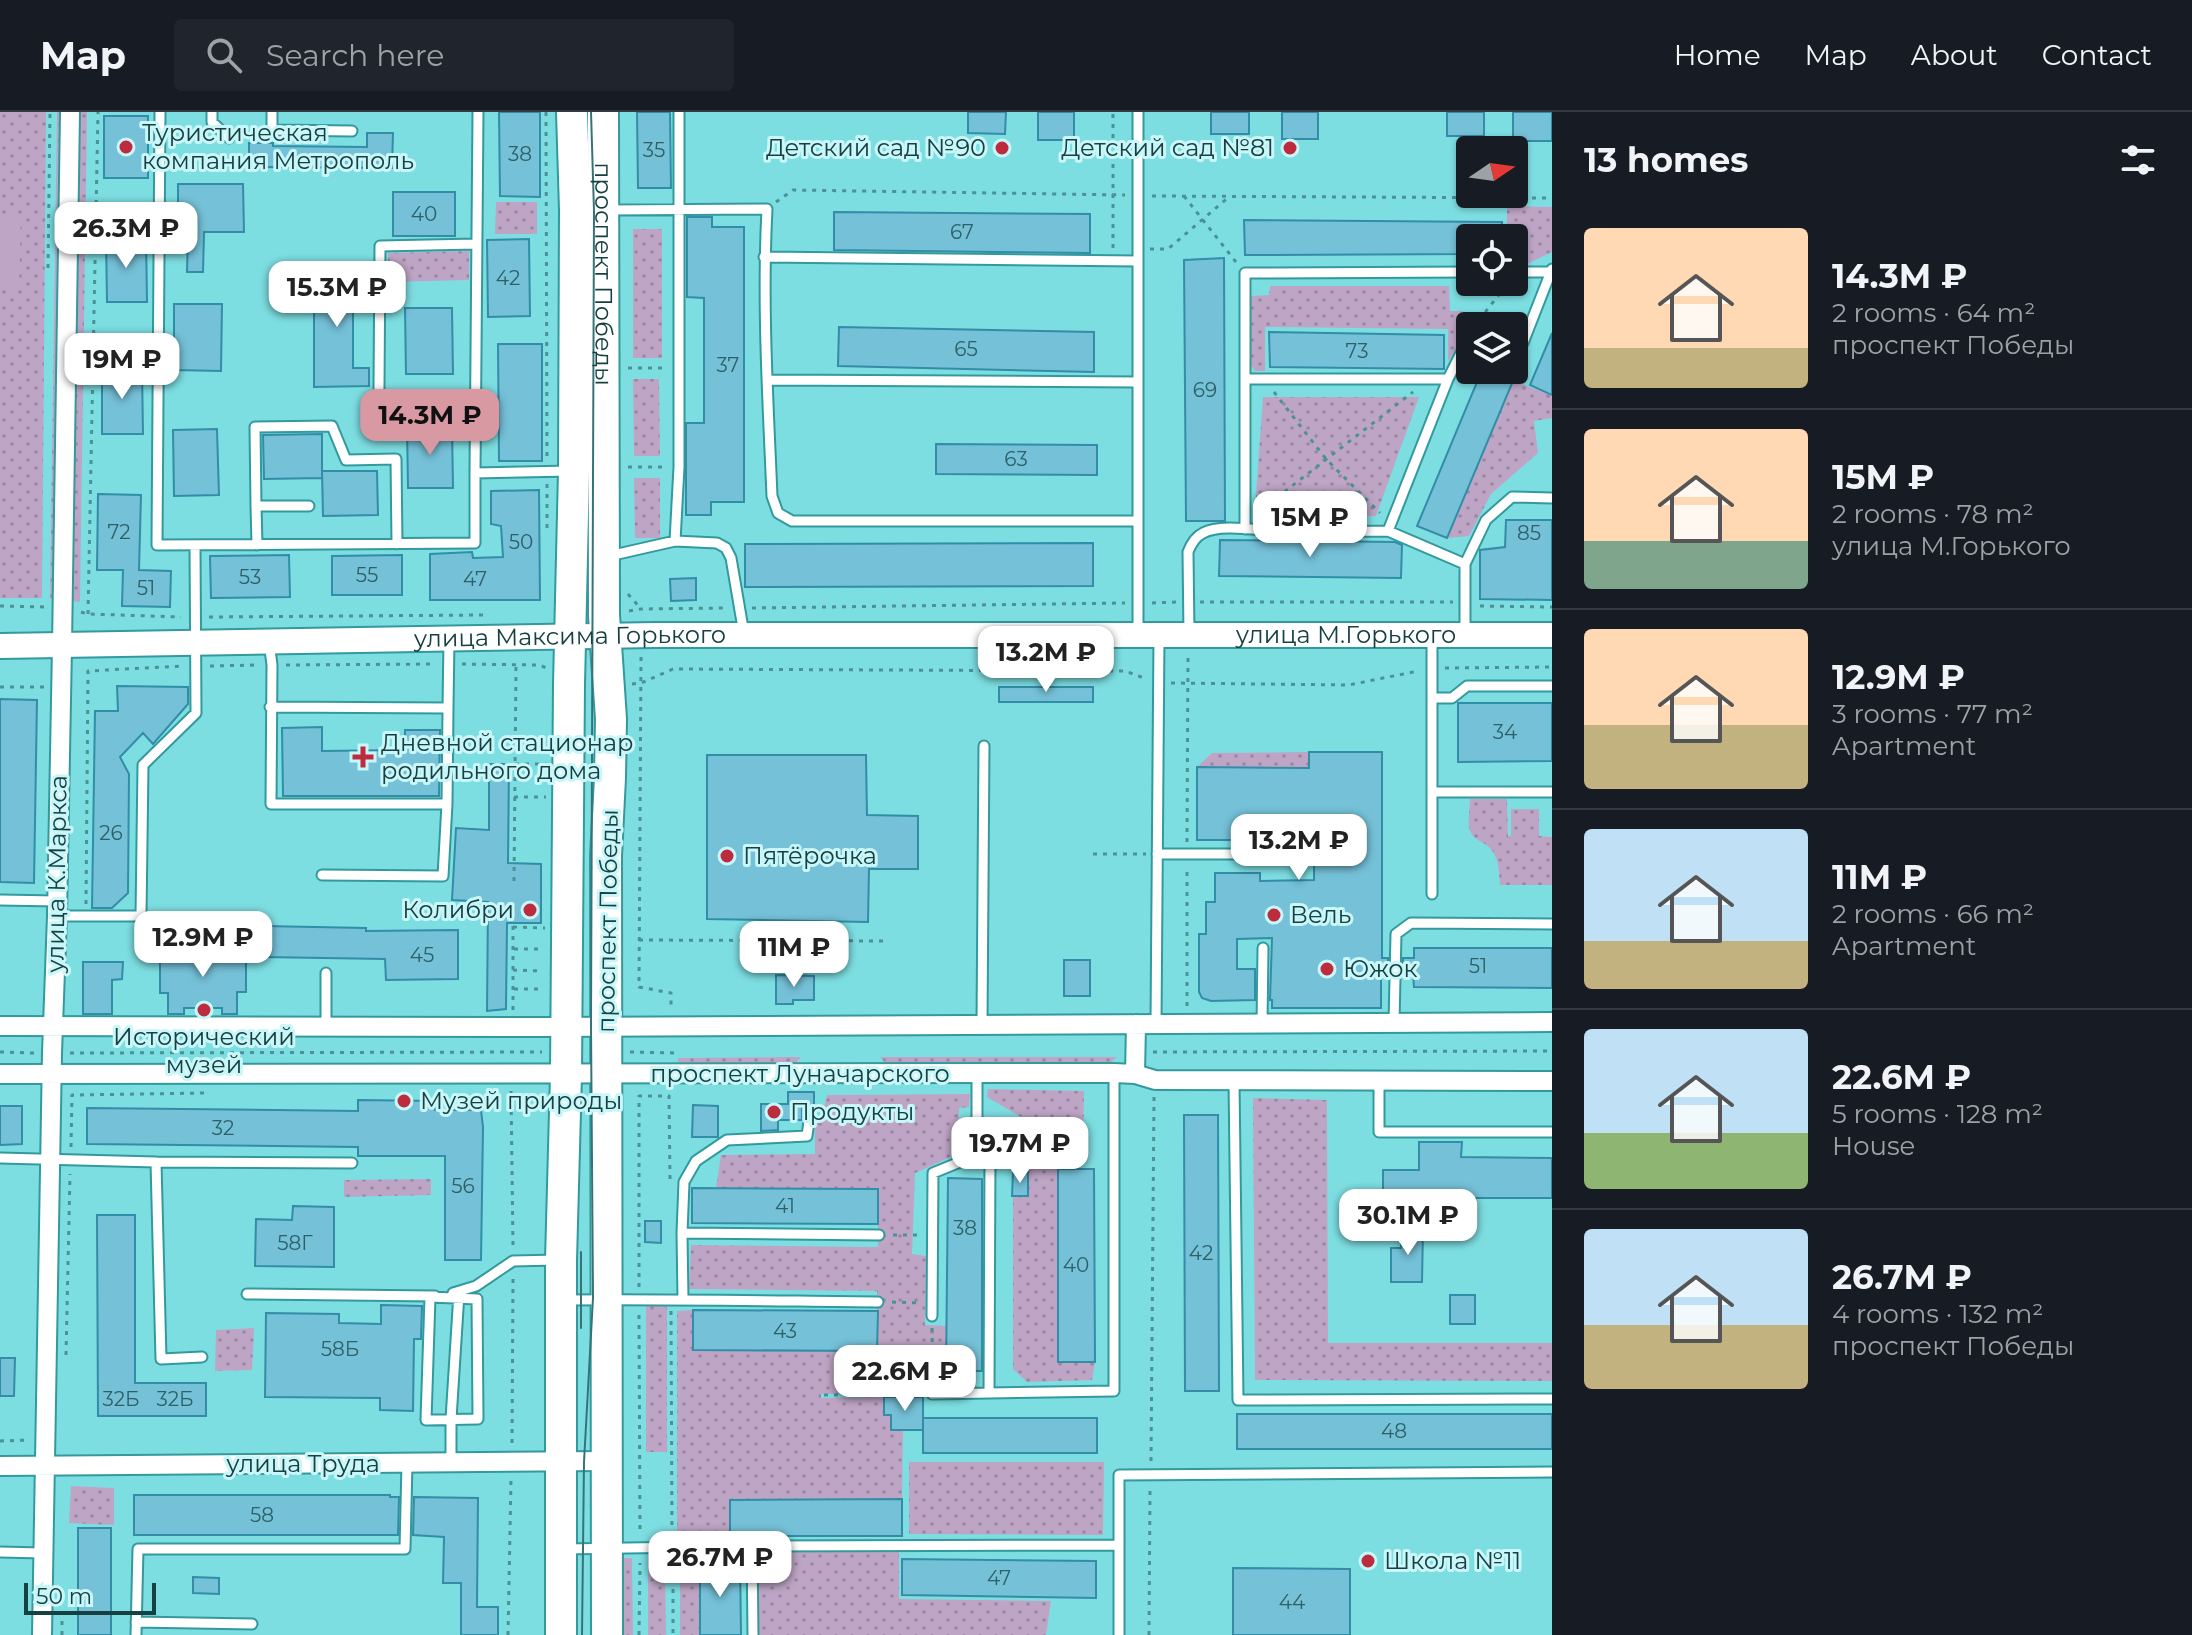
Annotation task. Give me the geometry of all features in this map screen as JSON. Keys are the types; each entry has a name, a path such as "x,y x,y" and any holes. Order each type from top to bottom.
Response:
{"main road":[{"name":"проспект Победы","path":"572,112 589,210 610,685 606,856 607,1635"},
{"name":"проспект Победы","path":"561,1635 561,1260 571,638 560,471 603,112"}],"street":[{"name":"улица К.Маркса","path":"42,1635 70,112"},
{"name":"улица Максима Горького","path":"0,646 62,646 195,654 270,653 449,639 571,638 605,625 744,635 1149,634"},
{"name":"улица М.Горького","path":"1149,634 1552,635"},
{"name":"проспект Луначарского","path":"0,1026 606,1027 1552,1022"},
{"path":"1135,1074 1144,1052 1136,1024"},
{"name":"проспект Луначарского","path":"0,1074 1114,1073 1135,1074 1155,1080 1552,1081"},
{"name":"улица Труда","path":"0,1466 607,1461"}],"lane":[{"path":"160,112 157,545 475,543 478,112"},
{"path":"212,112 212,122 229,138"},
{"path":"272,112 272,130 352,131"},
{"path":"675,541 679,467 679,112"},
{"path":"1138,112 1138,603 1149,634 1159,683 1157,854 1163,1024"},
{"path":"589,210 767,209 764,257 772,496 778,513 792,521 1138,521"},
{"path":"379,388 380,246 476,244"},
{"path":"764,257 1138,261"},
{"path":"1528,272 1551,271 1528,330"},
{"path":"1245,529 1245,273 1456,272"},
{"path":"1389,528 1456,365"},
{"path":"1245,379 1448,379"},
{"path":"767,380 1138,382"},
{"path":"257,545 255,427 332,426 346,460 396,459 397,544"},
{"path":"475,473 560,471"},
{"path":"1464,637 1465,564 1486,520 1512,497 1552,498"},
{"path":"256,506 309,506"},
{"path":"1189,634 1188,552 1192,542 1213,529 1389,528 1465,564"},
{"path":"605,556 675,541 717,543 726,548 731,558 744,635"},
{"path":"0,900 57,908 86,916 141,916 143,765 196,713 195,545"},
{"path":"1432,636 1432,894"},
{"path":"322,875 443,876 449,639"},
{"path":"270,653 271,804 447,804"},
{"path":"1432,698 1452,698 1467,686 1552,686"},
{"path":"270,707 448,708"},
{"path":"982,1024 984,746"},
{"path":"1432,792 1552,792"},
{"path":"1157,854 1302,854"},
{"path":"1394,1024 1396,934 1411,923 1552,924"},
{"path":"1262,1024 1263,948"},
{"path":"326,973 326,1027"},
{"path":"977,1073 977,1155"},
{"path":"932,1394 1114,1391 1114,1073"},
{"path":"1379,1080 1379,1132 1552,1132"},
{"path":"1234,1081 1238,1400 1552,1399"},
{"path":"683,1300 684,1182 696,1161 727,1140 807,1136 809,1121"},
{"path":"932,1316 933,1173 977,1155 990,1155 989,1393"},
{"path":"0,1158 352,1163"},
{"path":"156,1162 161,1359 202,1357"},
{"path":"682,1233 879,1235"},
{"path":"459,1295 513,1261 561,1260"},
{"path":"247,1294 459,1295 477,1299 478,1419 426,1420 430,1297"},
{"path":"451,1463 459,1295"},
{"path":"561,1300 878,1302"},
{"path":"136,1635 138,1549 405,1549 407,1463"},
{"path":"1119,1635 1119,1475 1552,1472"},
{"path":"561,1549 640,1546 1119,1545"},
{"path":"752,1546 753,1635"},
{"path":"0,1552 42,1553"},
{"path":"136,1622 252,1624"}],"path":[{"path":"98,112 88,614 194,617 486,615"},
{"path":"546,112 560,471"},
{"path":"1112,261 1113,112"},
{"path":"767,209 793,190 1552,198"},
{"path":"1184,196 1245,273"},
{"path":"1138,248 1168,249 1230,196"},
{"path":"1482,312 1497,296"},
{"path":"624,368 679,368"},
{"path":"1263,379 1326,459 1389,528"},
{"path":"1244,498 1279,496 1430,379"},
{"path":"624,468 679,467"},
{"path":"605,625 641,609 1189,602 1465,602 1483,606 1552,607"},
{"path":"0,606 44,607"},
{"path":"1144,1052 1163,1024 1187,1012 1189,634"},
{"path":"86,916 88,671 195,654 270,653 448,664 540,665 569,684"},
{"path":"514,881 516,665"},
{"path":"610,685 641,683 673,669 1125,671 1159,683 1349,685 1432,669 1552,667"},
{"path":"0,687 44,687"},
{"path":"515,764 546,764"},
{"path":"514,797 546,797"},
{"path":"1093,854 1157,854"},
{"path":"513,902 513,1011"},
{"path":"513,927 545,928 545,949 513,949"},
{"path":"639,940 884,941"},
{"path":"513,970 544,971 544,989 513,989"},
{"path":"1144,1052 1552,1051"},
{"path":"0,1052 542,1052"},
{"path":"638,1052 678,1053"},
{"path":"1149,1635 1155,1080"},
{"path":"508,1635 513,1261 511,1091"},
{"path":"66,1362 72,1095 213,1093"},
{"path":"639,1096 639,1635"},
{"path":"879,1235 933,1235"},
{"path":"878,1302 932,1303"},
{"path":"824,1395 932,1394 932,1316"},
{"path":"0,1441 29,1440"},
{"path":"672,1546 673,1635"}],"shaded area":[{"path":"0,112 46,112 42,598 0,598"},
{"path":"57,112 87,112 80,602 50,599"},
{"path":"496,202 537,202 537,234 495,234"},
{"path":"1552,207 1552,252 1528,263 1528,224 1507,224 1507,208"},
{"path":"2,214 21,214 19,290 1,290"},
{"path":"633,229 662,229 662,358 633,358"},
{"path":"469,251 469,280 388,282 388,253"},
{"path":"1270,286 1449,286 1450,311 1463,312 1456,312 1456,348 1448,362 1448,329 1265,327 1265,371 1255,371 1250,364 1250,296 1269,295"},
{"path":"633,379 659,379 660,456 634,456"},
{"path":"1512,384 1521,384 1552,395 1552,418 1534,421 1538,453 1491,494 1469,536 1447,538"},
{"path":"1263,397 1419,397 1376,516 1281,519 1282,492 1256,495"},
{"path":"634,478 660,478 660,538 635,538"},
{"path":"1309,752 1309,767 1197,767 1212,753"},
{"path":"1470,799 1507,799 1508,837 1511,836 1511,809 1539,809 1539,836 1552,837 1552,885 1500,885 1493,852 1470,831"},
{"path":"801,1057 792,1067 678,1067 678,1058"},
{"path":"880,1057 1117,1057 1107,1066 889,1067"},
{"path":"988,1089 1084,1091 1083,1150 1057,1150 1058,1362 1095,1362 1092,1380 1027,1382 1013,1369 1013,1196 1028,1196 1028,1174 1013,1173 1013,1156 1021,1156 1021,1117 987,1097"},
{"path":"970,1094 969,1107 959,1108 958,1137 968,1138 968,1149 915,1173 912,1254 926,1256 925,1325 947,1326 946,1371 915,1371 914,1392 821,1394 821,1398 884,1397 884,1415 891,1415 891,1429 903,1430 902,1499 730,1500 730,1536 677,1536 677,1311 693,1310 694,1350 877,1351 877,1291 689,1289 691,1245 878,1247 878,1189 716,1188 721,1155 815,1154 815,1124 827,1095"},
{"path":"1253,1098 1327,1100 1328,1343 1552,1343 1552,1381 1255,1380"},
{"path":"431,1179 431,1195 344,1197 344,1180"},
{"path":"646,1306 667,1306 667,1452 646,1452"},
{"path":"254,1328 252,1370 215,1371 216,1330"},
{"path":"909,1462 1104,1462 1103,1535 909,1534"},
{"path":"71,1486 114,1488 114,1525 69,1523"},
{"path":"756,1550 899,1550 899,1599 1051,1601 1046,1635 758,1635"},
{"path":"680,1556 691,1557 692,1569 700,1571 700,1635 680,1635"},
{"path":"617,1558 632,1558 633,1635 617,1635"},
{"path":"648,1558 665,1558 666,1635 648,1635"}],"building":[{"path":"499,112 540,112 540,197 500,196"},
{"path":"637,112 670,112 671,188 638,188"},
{"path":"968,112 1006,112 1005,134 968,133"},
{"path":"1038,112 1074,112 1074,140 1038,140"},
{"path":"1211,112 1249,112 1249,134 1211,134"},
{"path":"1282,112 1318,112 1318,139 1282,139"},
{"path":"1447,112 1484,112 1484,136 1447,136"},
{"path":"1513,112 1552,112 1552,141 1528,141 1528,136 1513,136"},
{"name":"Туристическая компания Метрополь","path":"104,116 148,116 148,178 104,178"},
{"path":"367,133 393,133 392,168 249,167 249,143 367,147"},
{"path":"178,184 243,184 244,232 204,232 203,272 187,272 188,233 178,233"},
{"path":"393,192 455,192 455,236 393,236"},
{"path":"834,212 1090,214 1090,253 834,250"},
{"path":"687,217 712,217 712,227 744,227 744,502 711,502 711,515 686,515 686,423 704,423 704,298 687,297"},
{"path":"1244,220 1502,222 1456,224 1456,254 1245,255"},
{"path":"106,238 146,238 147,302 107,302"},
{"path":"529,239 530,316 488,317 487,240"},
{"path":"1224,258 1225,521 1186,521 1184,260"},
{"path":"314,271 367,271 367,292 353,292 353,368 369,368 369,386 314,387"},
{"path":"174,304 222,304 221,371 174,370"},
{"path":"405,308 452,308 453,374 406,374"},
{"path":"839,327 1094,332 1094,372 838,366"},
{"path":"1269,332 1444,335 1444,369 1270,367"},
{"path":"1552,333 1552,395 1530,385"},
{"path":"498,344 542,344 542,461 499,461"},
{"path":"102,367 142,367 143,434 102,434"},
{"path":"1476,384 1512,384 1447,538 1417,526"},
{"path":"452,426 453,488 408,488 407,427"},
{"path":"217,429 219,495 174,496 173,430"},
{"path":"322,434 322,478 264,479 263,435"},
{"path":"936,444 1097,445 1097,475 936,474"},
{"path":"322,471 377,471 378,515 323,516"},
{"path":"539,490 540,600 430,600 430,554 472,552 473,558 503,557 501,526 491,524 491,491"},
{"path":"98,494 141,495 139,570 171,571 170,607 122,606 123,570 97,570"},
{"path":"1506,520 1552,520 1552,600 1480,599 1480,550 1505,547"},
{"path":"1220,540 1395,542 1402,545 1401,578 1219,576"},
{"path":"1093,543 1093,586 745,587 745,544"},
{"path":"289,555 290,597 211,598 210,556"},
{"path":"402,555 402,595 332,595 332,556"},
{"path":"696,578 696,600 671,601 670,579"},
{"path":"117,686 188,687 188,704 153,744 143,733 120,757 129,774 128,893 112,908 92,908 95,711 118,711"},
{"path":"999,687 1093,687 1093,702 999,702"},
{"path":"0,699 37,700 34,883 0,882"},
{"path":"1458,703 1552,703 1552,761 1458,762"},
{"name":"Дневной стационар родильного дома","path":"322,727 322,751 405,750 405,730 440,730 439,796 283,796 282,728"},
{"path":"1309,752 1382,752 1382,958 1388,958 1388,974 1381,974 1381,1008 1272,1008 1272,938 1237,939 1237,969 1255,969 1255,1000 1211,1001 1202,998 1199,992 1199,934 1206,934 1206,902 1215,902 1215,873 1260,873 1260,881 1314,880 1314,840 1197,840 1197,767 1309,768"},
{"path":"707,755 866,755 867,815 918,816 918,869 869,869 868,922 707,919"},
{"path":"489,764 509,764 508,863 541,864 541,923 507,923 506,1009 487,1011 488,902 452,900 456,828 489,830"},
{"path":"263,926 366,928 366,931 458,930 458,979 386,980 385,959 263,957"},
{"path":"1414,948 1552,948 1552,988 1414,987 1413,974 1403,974 1403,958 1414,958"},
{"path":"160,949 246,949 246,992 237,992 237,1014 222,1014 222,1008 184,1008 184,1014 168,1014 168,993 160,993"},
{"path":"1064,960 1090,960 1090,996 1064,996"},
{"path":"83,962 123,962 122,979 112,980 112,1014 83,1014"},
{"path":"776,975 814,976 814,1000 776,1004"},
{"path":"788,1092 814,1092 814,1107 802,1107 802,1120 778,1120 778,1130 761,1131 761,1104 788,1104"},
{"path":"358,1100 435,1101 435,1110 481,1110 481,1260 445,1260 445,1156 358,1156 358,1147 87,1144 87,1108 358,1111"},
{"path":"693,1105 718,1106 718,1137 692,1137"},
{"path":"0,1106 22,1106 22,1144 0,1145"},
{"path":"1184,1115 1218,1115 1219,1391 1185,1391"},
{"path":"1419,1142 1462,1142 1461,1157 1552,1158 1552,1198 1383,1198 1383,1170 1419,1170"},
{"path":"1058,1169 1094,1169 1095,1362 1058,1362"},
{"path":"1013,1173 1028,1173 1028,1196 1012,1196"},
{"path":"948,1178 982,1179 982,1371 946,1371"},
{"path":"692,1188 878,1189 878,1224 692,1223"},
{"path":"293,1206 334,1207 334,1267 255,1266 256,1219 292,1220"},
{"path":"97,1215 135,1215 135,1383 206,1383 206,1416 98,1416"},
{"path":"645,1221 661,1221 661,1243 645,1242"},
{"path":"1401,1228 1423,1229 1422,1282 1391,1282 1391,1248 1401,1248"},
{"path":"1450,1295 1475,1295 1475,1324 1450,1324"},
{"path":"381,1305 422,1306 421,1339 414,1339 413,1411 380,1410 380,1398 265,1397 266,1313 339,1314 339,1323 381,1324"},
{"path":"693,1310 878,1311 877,1351 693,1350"},
{"path":"0,1358 15,1358 14,1396 0,1396"},
{"path":"884,1397 923,1397 923,1430 891,1430 891,1415 884,1415"},
{"path":"1237,1414 1552,1414 1552,1449 1237,1449"},
{"path":"923,1418 1097,1418 1097,1453 923,1453"},
{"path":"134,1495 390,1495 399,1497 398,1535 134,1535"},
{"path":"414,1497 478,1498 477,1607 498,1607 498,1635 461,1635 461,1583 443,1583 444,1537 413,1535"},
{"path":"902,1499 902,1536 730,1536 730,1500"},
{"path":"78,1528 111,1528 111,1635 78,1635"},
{"path":"902,1559 1096,1561 1096,1598 902,1595"},
{"path":"700,1562 740,1562 741,1635 700,1635"},
{"path":"1233,1568 1350,1569 1350,1635 1233,1635"},
{"path":"193,1577 219,1578 219,1594 193,1593"}],"tram line":[{"path":"582,1635 584,1462 593,1298 594,211 591,112"},
{"path":"581,1252 581,1328"}],"place":[{"name":"Туристическая компания Метрополь","path":"126,147"},
{"name":"Детский сад №90","path":"1002,148"},
{"name":"Детский сад №81","path":"1290,148"},
{"name":"Дневной стационар родильного дома","path":"363,757"},
{"name":"Пятёрочка","path":"727,856"},
{"name":"Колибри","path":"530,910"},
{"name":"Вель","path":"1274,915"},
{"name":"Южок","path":"1327,969"},
{"name":"Исторический музей","path":"204,1010"},
{"name":"Музей природы","path":"404,1101"},
{"name":"Продукты","path":"774,1112"},
{"name":"Школа №11","path":"1368,1561"}]}
